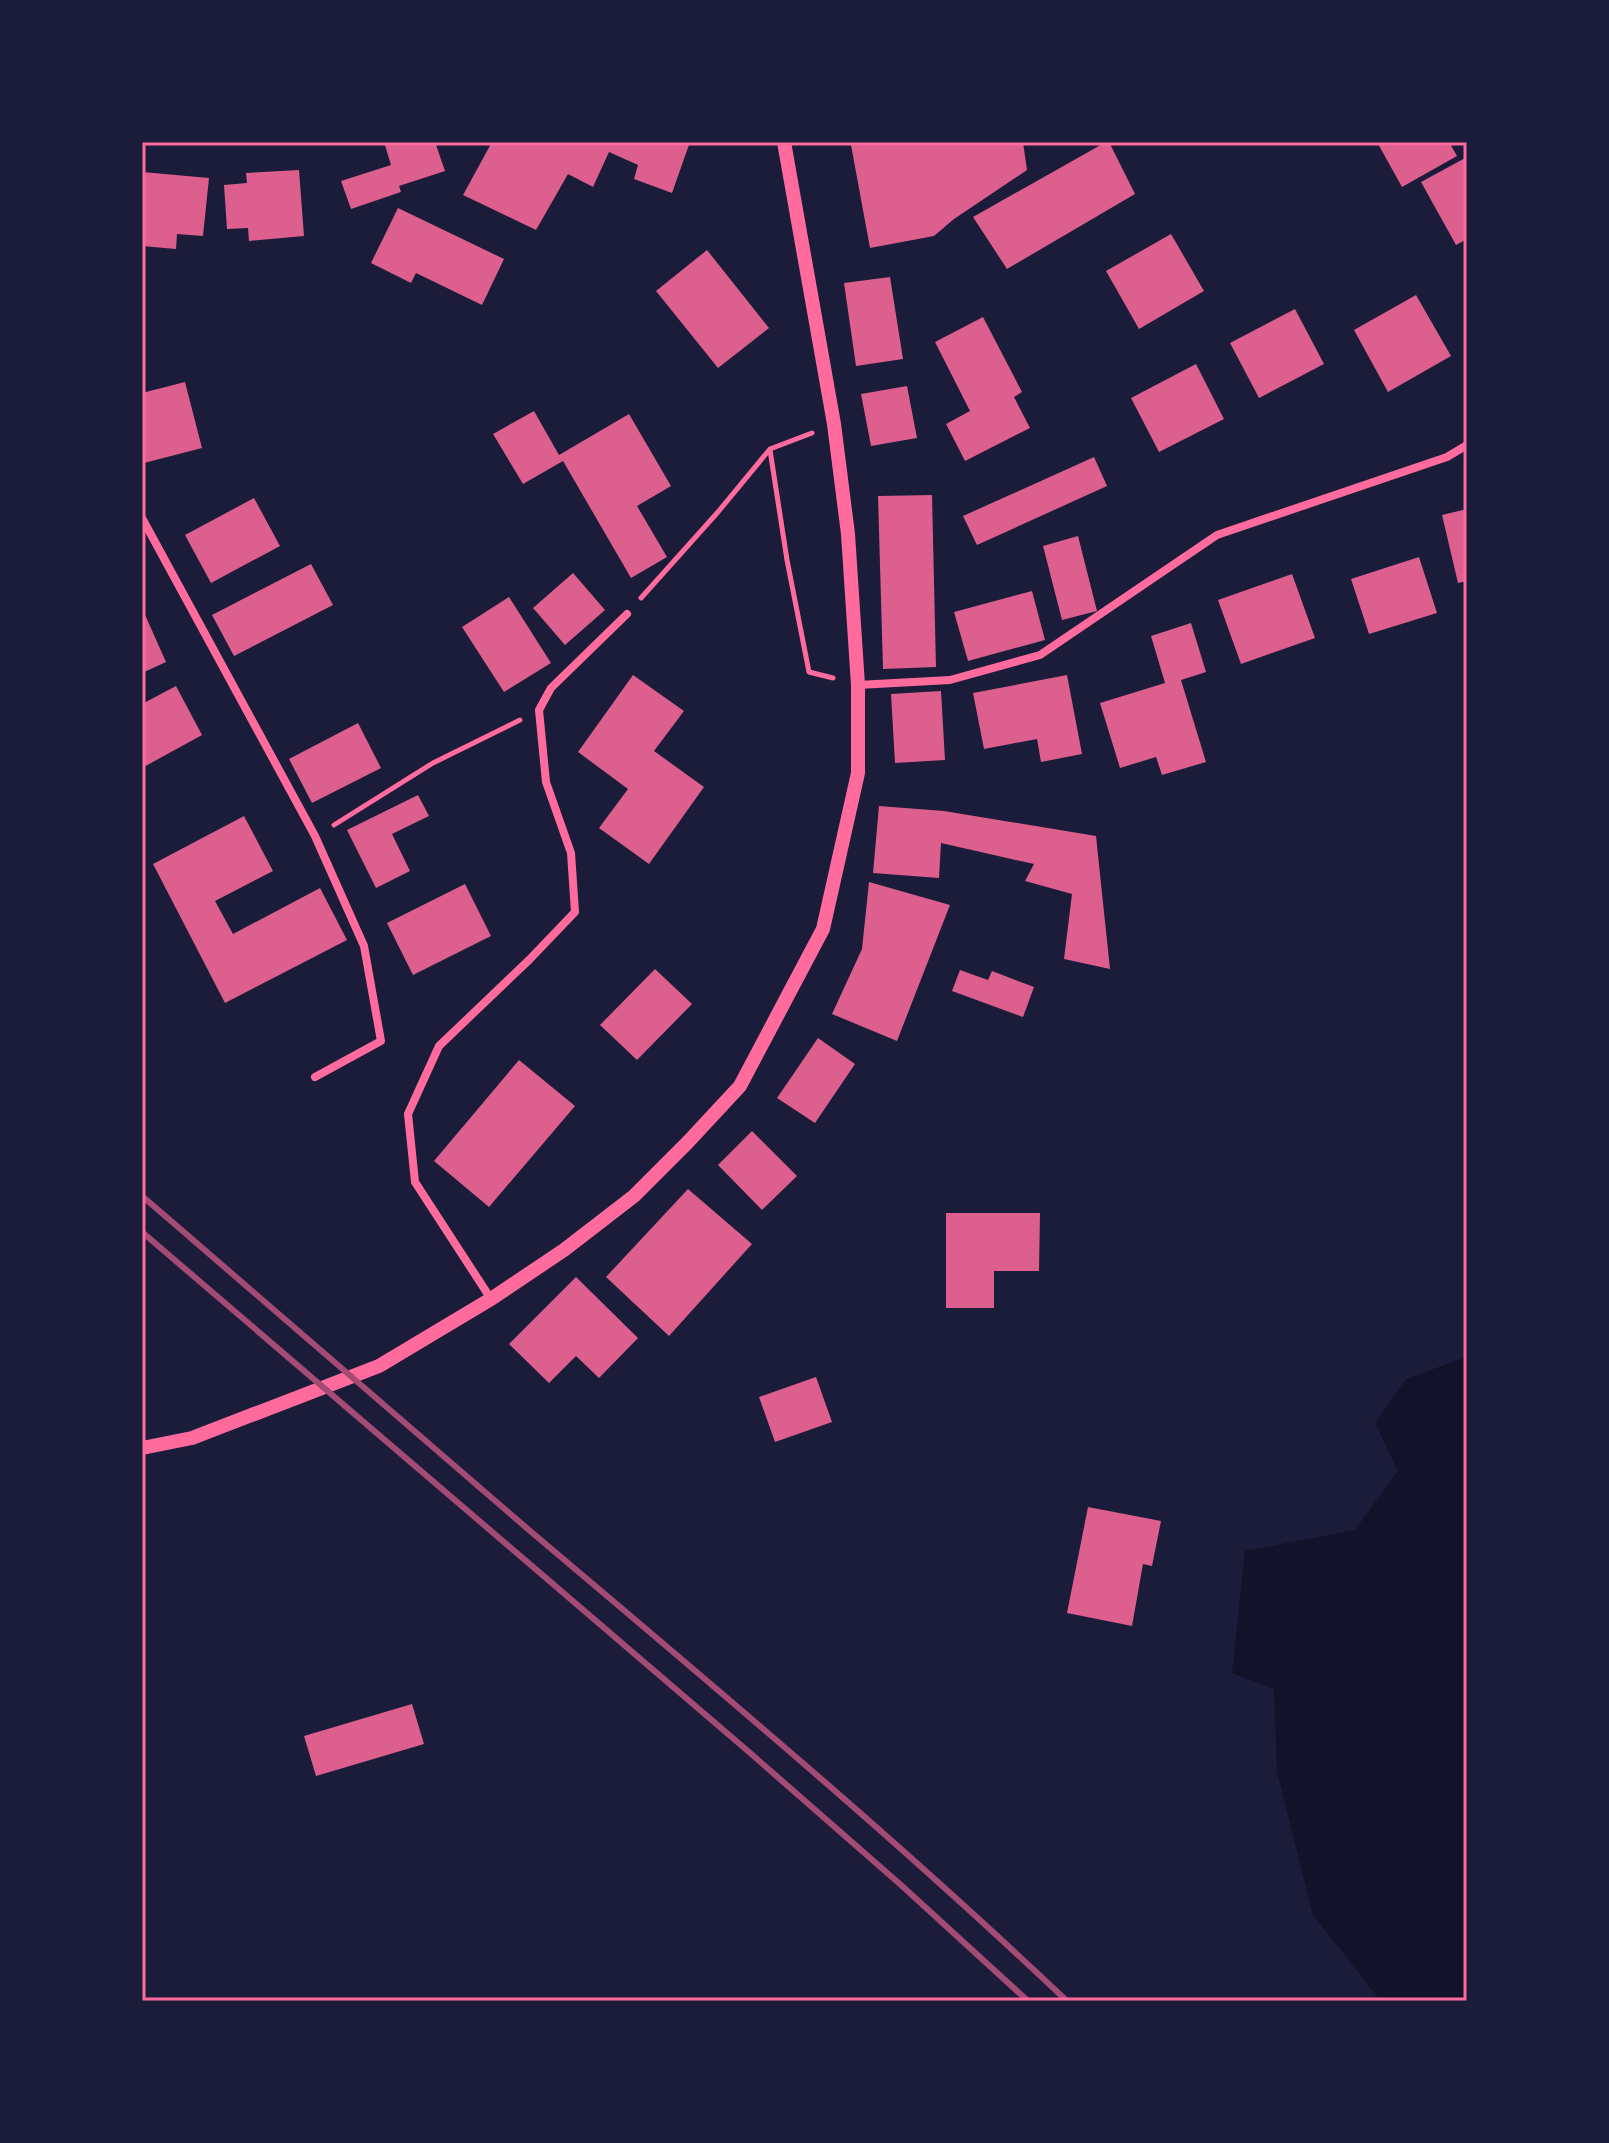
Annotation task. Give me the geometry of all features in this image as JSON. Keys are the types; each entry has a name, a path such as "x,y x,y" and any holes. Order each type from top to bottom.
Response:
{"street":[{"path":"142,1448 192,1438 379,1366 491,1299 564,1250 634,1196 740,1086 823,929 858,773 858,685 848,534 834,424 784,142"},
{"path":"858,685 950,680 1040,655 1217,535 1447,457 1467,445"},
{"path":"142,518 315,836 364,946 381,1041 315,1077"},
{"path":"491,1299 415,1182 408,1114 439,1046 575,912 571,853 546,782 539,710 551,688 627,614"}],"path":[{"path":"627,614 770,449 834,424"},
{"path":"770,449 809,672 858,685"},
{"path":"315,836 433,763 539,710"}],"shaded area":[{"path":"1467,1357 1467,2001 1381,2001 1313,1915 1277,1772 1274,1689 1232,1673 1245,1551 1355,1530 1398,1471 1375,1423 1406,1379"}],"building":[{"path":"384,142 435,142 445,171 399,186 401,192 351,209 341,181 391,165"},
{"path":"492,142 690,142 672,193 634,179 638,165 609,152 593,187 568,174 536,230 463,195"},
{"path":"870,142 1023,142 1027,170 934,236 870,248 851,145"},
{"path":"1109,142 1135,194 1007,269 973,217"},
{"path":"1377,142 1449,142 1457,156 1402,187"},
{"path":"1467,157 1467,239 1456,245 1421,182"},
{"path":"299,170 304,236 249,241 248,228 227,229 224,185 247,183 246,173"},
{"path":"142,172 209,178 203,236 177,234 176,249 142,246"},
{"path":"398,208 504,259 482,305 416,273 411,283 371,263"},
{"path":"1171,234 1204,291 1139,329 1106,271"},
{"path":"707,250 769,328 718,368 656,291"},
{"path":"890,277 903,359 856,366 844,283"},
{"path":"1416,295 1451,356 1388,392 1354,330"},
{"path":"1295,309 1324,364 1259,398 1230,343"},
{"path":"983,317 1022,392 1014,397 1030,428 965,461 946,424 970,411 935,342"},
{"path":"1196,364 1224,419 1159,452 1131,398"},
{"path":"185,382 202,448 144,463 142,393"},
{"path":"907,386 917,438 871,446 861,394"},
{"path":"534,411 559,455 629,414 671,486 637,506 667,557 631,578 563,461 523,484 493,434"},
{"path":"1094,457 1107,486 977,545 963,516"},
{"path":"932,495 936,667 883,669 878,496"},
{"path":"254,498 280,546 211,583 185,535"},
{"path":"1467,509 1467,581 1458,583 1442,515"},
{"path":"1078,536 1097,611 1062,620 1043,546"},
{"path":"1419,557 1437,613 1369,634 1351,579"},
{"path":"311,564 333,605 234,656 212,615"},
{"path":"573,573 605,610 565,645 533,608"},
{"path":"1292,574 1315,638 1241,664 1218,600"},
{"path":"1032,591 1045,640 968,661 954,612"},
{"path":"509,597 551,663 504,692 462,627"},
{"path":"142,608 166,662 142,673"},
{"path":"1191,623 1206,672 1181,680 1206,762 1162,775 1156,757 1120,768 1100,703 1165,683 1151,636"},
{"path":"633,675 684,711 654,751 704,787 649,864 599,828 628,789 578,752"},
{"path":"1067,675 1082,754 1041,762 1037,739 984,749 973,693"},
{"path":"176,686 202,735 142,768 142,704"},
{"path":"941,691 945,760 895,763 891,694"},
{"path":"358,723 381,768 312,803 289,759"},
{"path":"418,795 429,816 392,834 410,871 376,888 347,830"},
{"path":"879,806 944,811 1096,836 1110,969 1064,959 1072,894 1025,881 1034,864 941,843 939,878 873,873"},
{"path":"244,816 273,871 215,901 233,934 320,888 347,940 225,1003 153,864"},
{"path":"869,882 950,905 897,1041 832,1014 862,949"},
{"path":"465,884 491,936 413,975 387,923"},
{"path":"655,969 692,1004 637,1060 600,1025"},
{"path":"960,970 988,980 992,971 1034,987 1023,1017 952,991"},
{"path":"818,1038 855,1064 815,1123 777,1098"},
{"path":"519,1060 575,1106 489,1207 434,1161"},
{"path":"752,1131 797,1176 762,1210 718,1165"},
{"path":"688,1189 752,1244 669,1336 606,1277"},
{"path":"946,1213 1040,1213 1039,1271 994,1271 994,1308 946,1308"},
{"path":"576,1277 638,1338 599,1378 576,1356 549,1383 509,1344"},
{"path":"816,1377 832,1422 775,1442 759,1397"},
{"path":"1088,1507 1161,1521 1152,1566 1143,1564 1132,1626 1067,1613"},
{"path":"412,1704 424,1744 316,1776 304,1736"}],"railway":[{"path":"142,1196 801,1762 936,1880 1067,2001"},
{"path":"142,1232 749,1752 1028,2001"}]}
